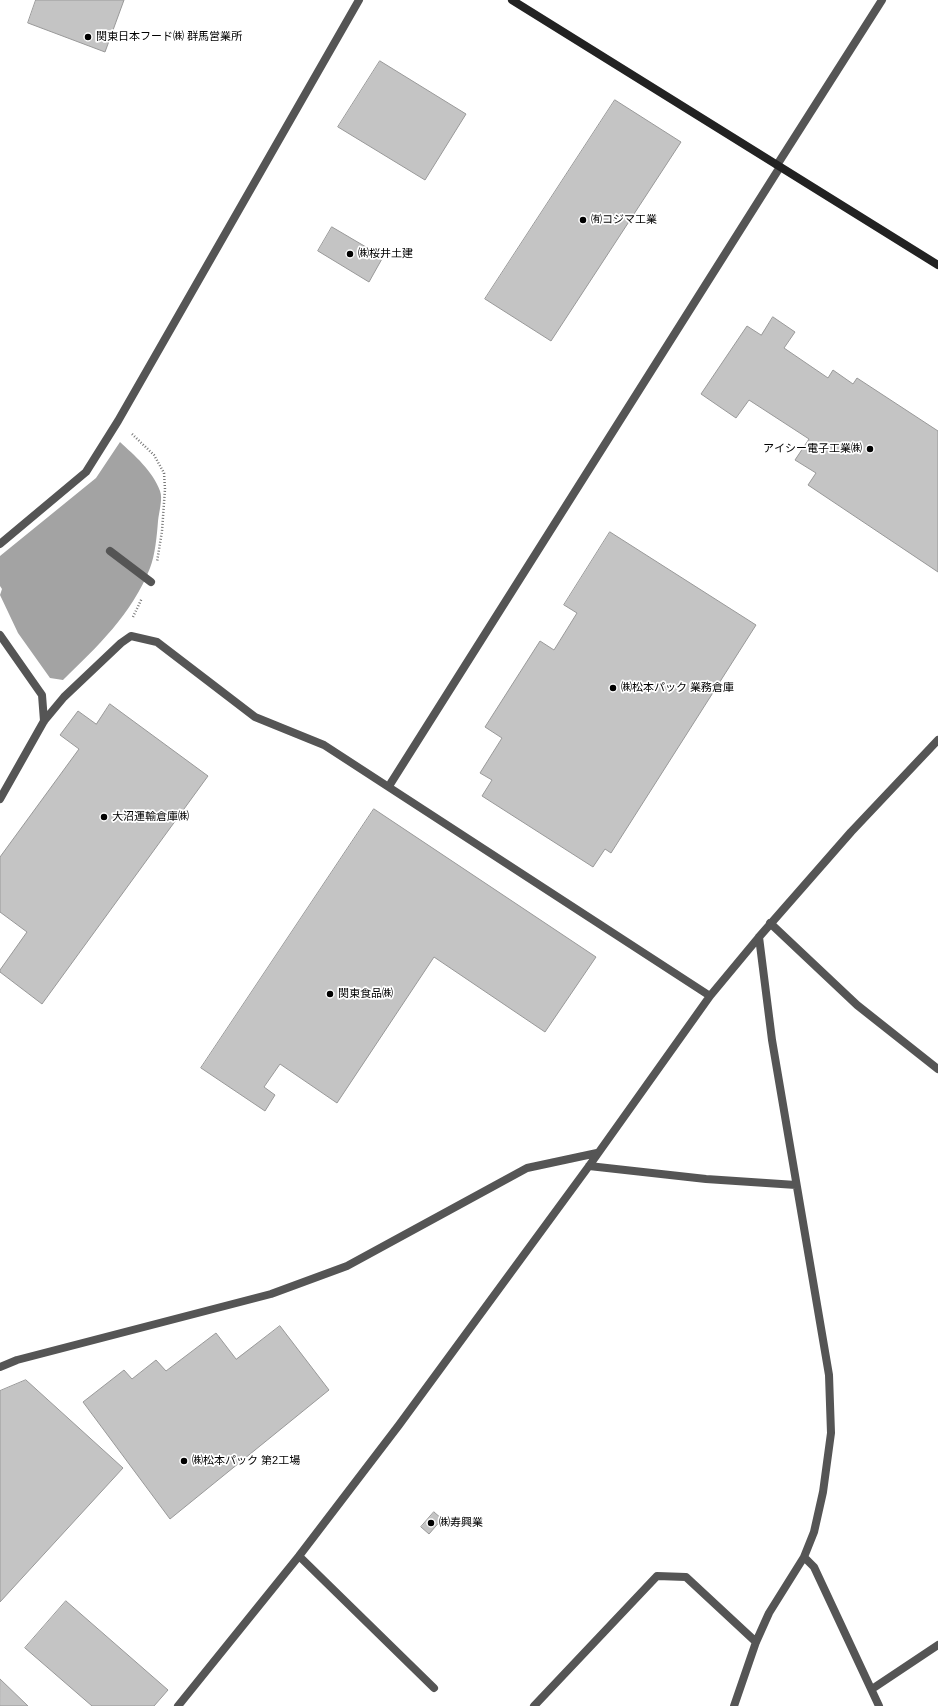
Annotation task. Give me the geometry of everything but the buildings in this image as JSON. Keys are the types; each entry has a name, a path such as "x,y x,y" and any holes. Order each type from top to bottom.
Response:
{"street":[{"path":"0,544 86,472 118,421 359,0"},
{"path":"512,0 938,266"},
{"path":"389,786 882,0"},
{"path":"110,551 151,582"},
{"path":"0,635 42,695 44,721"},
{"path":"0,799 44,721 64,697 121,642 131,636 157,642 255,717 324,745 710,996"},
{"path":"178,1706 299,1556 399,1425 589,1166 710,996 770,923 851,832 938,740"},
{"path":"770,923 858,1005 938,1069"},
{"path":"734,1706 756,1642 768,1613 804,1557 814,1532 823,1492 831,1432 829,1375 772,1040 759,936"},
{"path":"0,1367 17,1360 278,1292 347,1266 527,1168 597,1153"},
{"path":"589,1166 706,1179 796,1185"},
{"path":"299,1556 434,1688"},
{"path":"804,1557 814,1567 879,1706"},
{"path":"534,1706 657,1576 686,1577 756,1642"},
{"path":"872,1689 938,1645"}],"path":[{"path":"118,421 154,455 164,473 165,489 162,530 157,561 151,582 140,600 132,620 131,636"}],"shaded area":[{"path":"120,442 148,470 157,484 161,494 152,563 134,600 124,615 101,642 63,680 50,678 18,633 0,595 2,589 0,586 0,556 96,478"}],"place":[{"name":"関東日本フード㈱ 群馬営業所","path":"88,37"},
{"name":"㈲コジマ工業","path":"583,220"},
{"name":"㈱桜井土建","path":"350,254"},
{"name":"アイシー電子工業㈱","path":"870,449"},
{"name":"㈱松本パック 業務倉庫","path":"613,688"},
{"name":"大沼運輸倉庫㈱","path":"104,817"},
{"name":"関東食品㈱","path":"330,994"},
{"name":"㈱松本パック 第2工場","path":"184,1461"},
{"name":"㈱寿興業","path":"431,1523"}]}
